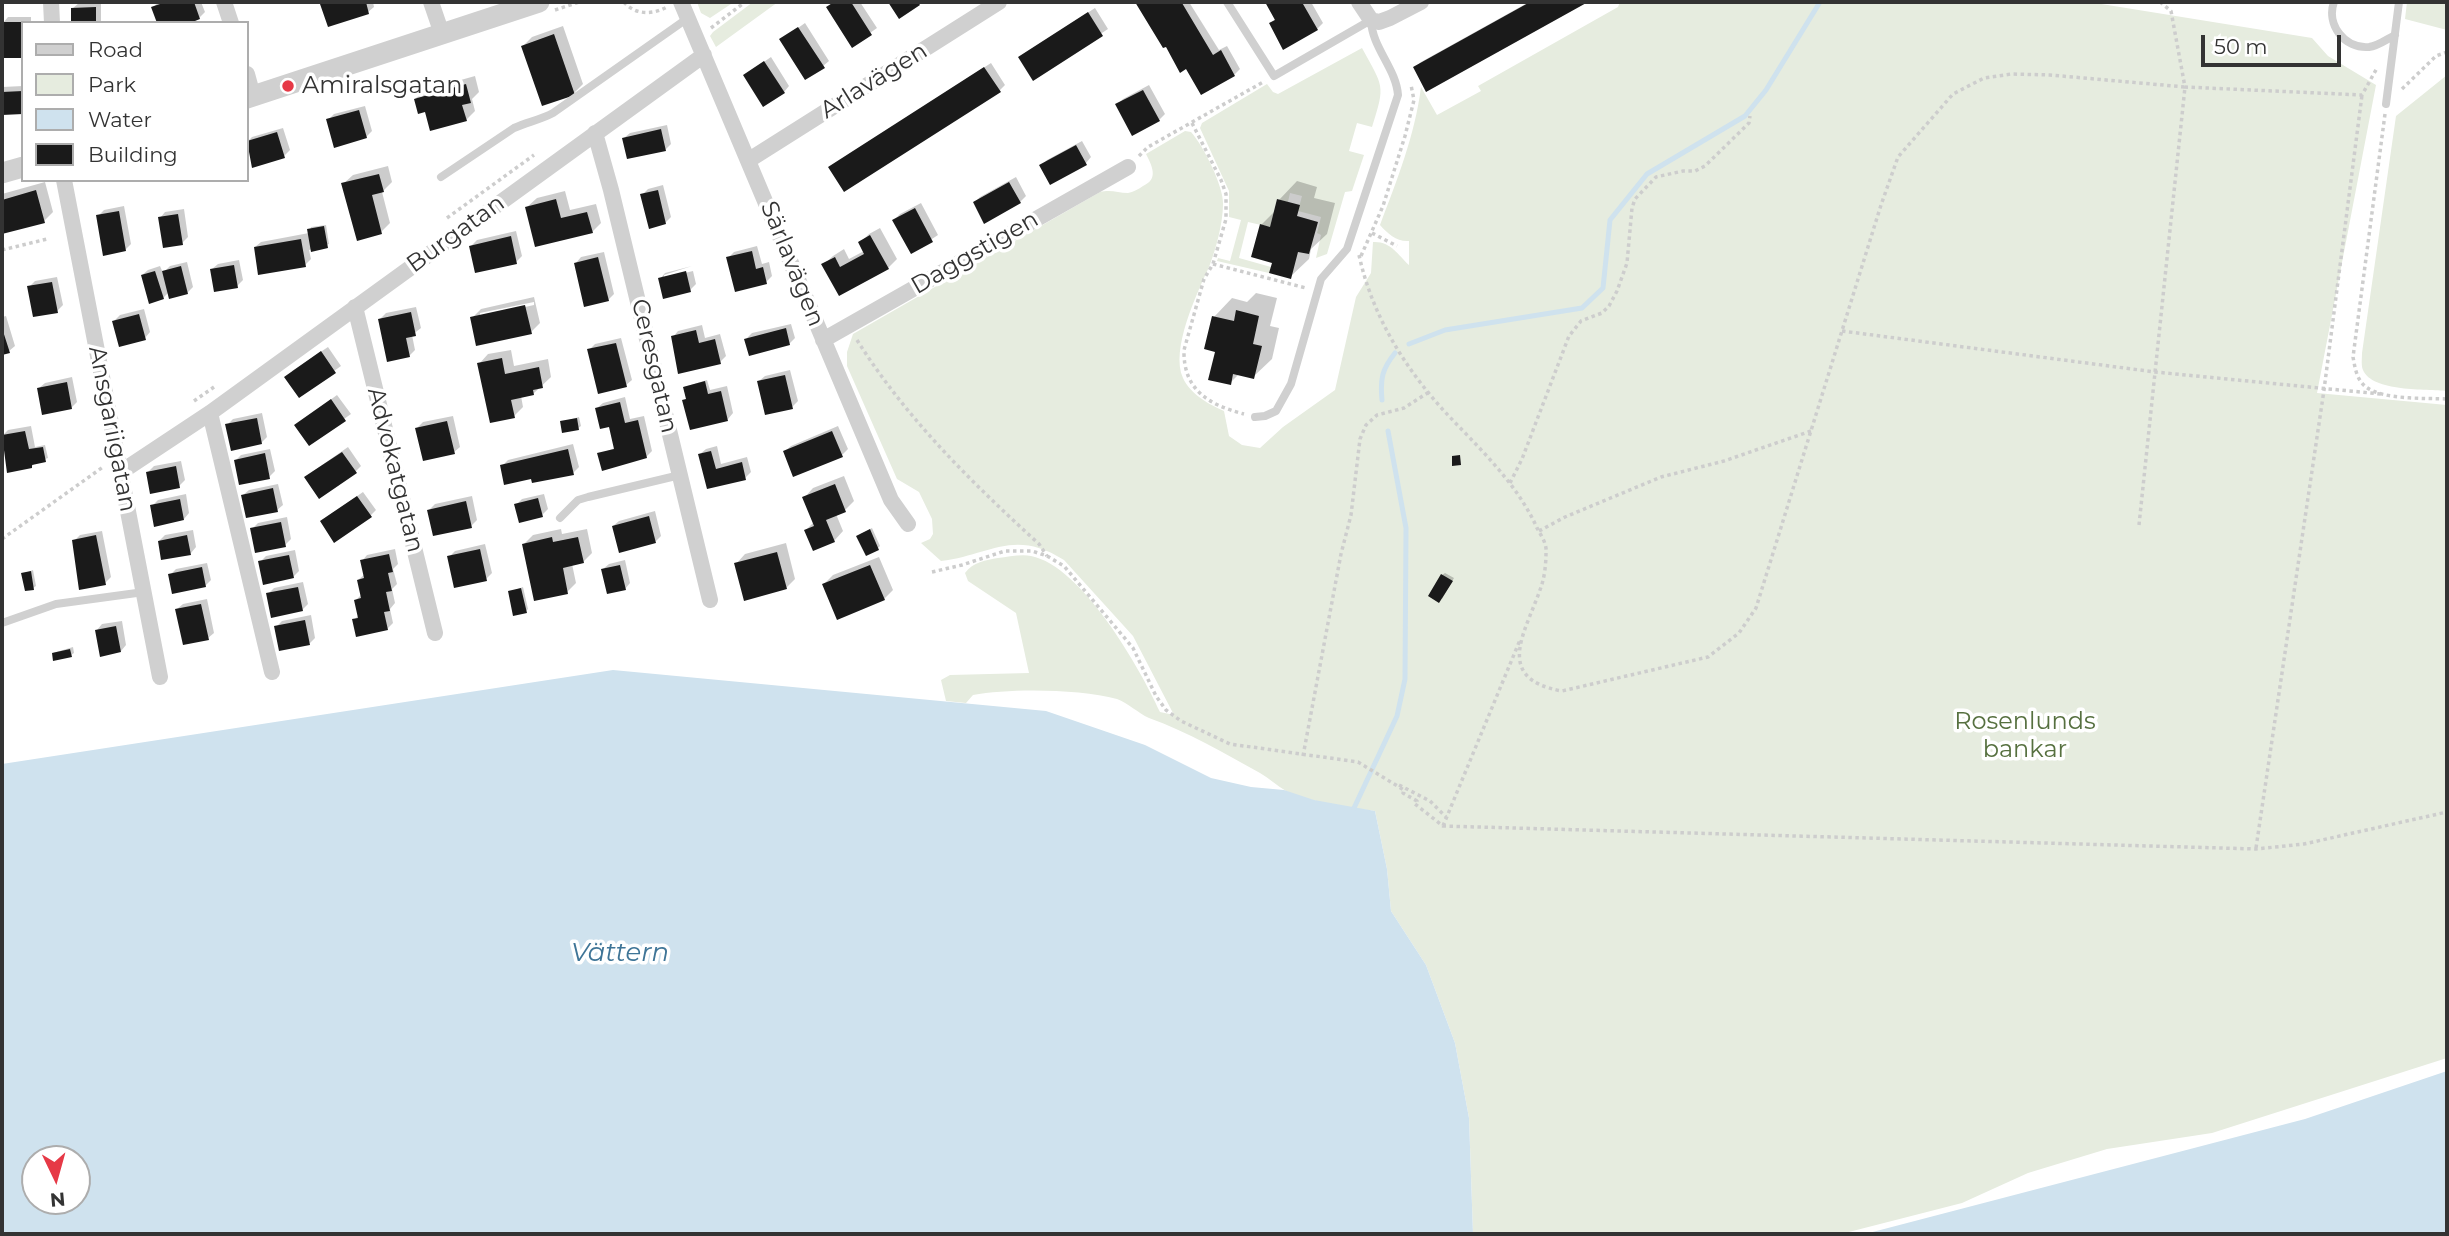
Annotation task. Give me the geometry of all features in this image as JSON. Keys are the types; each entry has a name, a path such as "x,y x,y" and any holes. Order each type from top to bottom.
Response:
{"street":[{"path":"51,2 52,21"},
{"path":"224,2 229,21"},
{"path":"431,2 442,34"},
{"path":"250,97 538,2"},
{"name":"Arlavägen","path":"749,160 999,2"},
{"path":"1359,2 1371,20 1379,22 1421,2"},
{"name":"Särlavägen","path":"675,4 688,18 891,500 908,524"},
{"name":"Burgatan","path":"119,464 211,413 704,55"},
{"name":"Ceresgatan","path":"595,133 710,600"},
{"name":"Daggstigen","path":"823,340 1128,167"},
{"path":"2,173 21,168"},
{"name":"Ansgariigatan","path":"64,182 160,677"},
{"name":"Advokatgatan","path":"355,307 435,633"},
{"path":"211,413 272,672"}],"lane":[{"path":"1227,2 1274,76 1371,20 1374,40 1397,85 1398,95 1347,249 1321,279 1291,384 1276,411 1255,417"},
{"path":"2334,2 2331,19 2335,29 2355,45 2369,47 2395,35"},
{"path":"2386,104 2399,2"},
{"path":"441,177 514,128 526,122 541,120 553,113 688,18"},
{"path":"560,518 578,500 680,475"},
{"path":"2,622 55,604 144,592"}],"path":[{"path":"624,2 630,9 646,13 675,4"},
{"path":"696,38 745,2"},
{"path":"2139,525 2185,87 2171,11 2160,2"},
{"path":"2256,849 2324,390 2362,95 2395,35"},
{"path":"2381,394 2365,386 2356,374 2353,357 2386,104 2436,55 2447,52"},
{"path":"1522,634 1521,669 1542,688 1562,691 1708,657 1739,633 1756,608 1898,157 1953,94 1984,78 2011,74 2185,87 2362,95"},
{"path":"1128,167 1148,147 1274,76"},
{"path":"1510,483 1522,460 1569,336 1581,321 1602,313 1617,291 1628,263 1635,199 1656,177 1695,171 1705,166 1749,123 1750,116"},
{"path":"1192,122 1226,194 1226,219 1213,264 1204,279 1184,350 1187,377 1193,388 1209,400 1226,410 1255,417"},
{"path":"1372,233 1397,246"},
{"path":"2,250 47,239"},
{"path":"1360,258 1378,317 1399,352 1429,392 1510,483 1532,516 1547,549 1544,581 1443,826"},
{"path":"1213,264 1318,291"},
{"path":"849,326 886,384 909,414 950,460 1039,544 1047,556"},
{"path":"1842,331 2155,372 2447,400"},
{"path":"1303,756 1350,514 1360,439 1366,425 1377,415 1405,408 1429,392"},
{"path":"1539,531 1565,517 1661,477 1724,461 1811,431"},
{"path":"2,539 119,464"},
{"path":"932,572 1005,551 1032,551 1047,556 1064,566 1133,648 1156,696 1166,710 1181,721 1230,744 1358,762 1417,801 1415,804 1443,826 2256,849 2304,844 2447,812"},
{"path":"1390,781 1430,801 1446,817"}],"green space":[{"path":"697,2 734,2 710,18 701,13"},
{"path":"753,2 778,2 716,47 710,36 713,32"},
{"name":"Rosenlunds bankar","path":"1620,2 2089,2 2312,38 2328,56 2376,85 2317,393 2447,405 2447,1058 2212,1133 2107,1149 2028,1173 1962,1203 1841,1234 1473,1234 1469,1118 1455,1043 1426,965 1391,911 1387,869 1375,811 1318,802 1286,791 1219,750 1149,718 1117,699 1065,691 1025,691 973,695 966,703 946,701 941,680 950,675 1029,673 1016,613 968,581 965,573 972,566 984,561 1027,555 1050,564 1070,578 1089,598 1139,670 1160,712 1174,715 1133,636 1064,560 1031,546 1016,545 941,561 921,543 930,539 933,534 932,519 919,492 897,479 847,366 847,352 853,334 1100,192 1128,193 1140,188 1153,176 1146,154 1185,131 1191,132 1207,156 1216,177 1223,211 1214,252 1182,337 1180,366 1190,389 1224,411 1229,436 1242,445 1260,448 1283,427 1335,390 1356,297 1371,273 1373,242 1389,246 1409,265 1409,241 1393,237 1380,225 1410,140 1421,87 1437,115 1481,91 1478,86 1618,7"},
{"path":"2407,2 2447,2 2447,30 2405,19"},
{"path":"1362,48 1378,79 1381,93 1372,127 1357,123 1349,151 1364,155 1352,191 1345,192 1327,254 1316,258 1321,235 1317,233 1321,217 1298,211 1302,196 1290,193 1288,202 1277,199 1270,227 1248,222 1239,258 1271,267 1269,273 1217,261 1218,258 1230,261 1241,220 1229,217 1229,191 1200,128 1202,123 1267,84 1278,94"},
{"path":"2447,75 2447,391 2388,386 2368,377 2363,370 2362,353 2396,116"}],"water":[{"name":"Vättern","path":"613,670 1046,711 1145,745 1211,778 1251,787 1284,790 1314,800 1375,811 1387,869 1391,911 1426,965 1455,1043 1469,1118 1473,1234 2,1234 2,764"},
{"path":"2447,1071 2447,1234 1865,1234 2305,1119"}],"building":[{"path":"166,2 194,2 200,19 156,21 151,7"},
{"path":"366,2 369,14 328,27 320,4"},
{"path":"834,2 851,2 872,35 852,48 826,7"},
{"path":"888,2 918,2 920,5 899,19"},
{"path":"1135,2 1182,3 1213,55 1221,50 1235,76 1201,95 1186,69 1180,73"},
{"path":"1265,2 1307,2 1303,4 1318,30 1283,50 1269,23 1275,20"},
{"path":"1530,2 1588,2 1426,92 1413,67"},
{"path":"96,7 96,21 71,21 71,8"},
{"path":"1088,12 1103,36 1033,81 1018,57"},
{"path":"2,22 21,22 21,58 2,58"},
{"path":"798,27 825,68 805,80 779,39"},
{"path":"554,34 575,95 542,106 521,46"},
{"path":"764,61 785,93 763,107 743,75"},
{"path":"984,67 1001,92 844,192 828,167"},
{"path":"466,84 471,103 462,105 467,121 430,131 425,112 418,114 414,99"},
{"path":"1143,90 1160,121 1132,136 1115,104"},
{"path":"21,91 21,114 2,115 2,92"},
{"path":"359,110 367,138 334,148 326,119"},
{"path":"661,129 666,151 627,159 622,138"},
{"path":"277,132 285,158 252,168 248,141"},
{"path":"1076,145 1087,165 1050,185 1039,165"},
{"path":"379,174 384,192 372,195 382,234 357,241 341,183"},
{"path":"1009,182 1021,203 984,224 973,202"},
{"path":"36,190 45,223 2,234 2,200"},
{"path":"658,190 666,224 649,229 640,194"},
{"path":"556,199 561,218 587,212 593,233 535,247 525,207"},
{"path":"1277,199 1300,205 1297,216 1318,222 1309,254 1298,252 1291,279 1269,273 1272,263 1251,257 1260,224 1270,227"},
{"path":"915,208 933,242 911,254 892,220"},
{"path":"119,211 126,251 103,256 96,215"},
{"path":"178,214 183,245 163,248 158,217"},
{"path":"324,226 328,248 311,252 307,229"},
{"path":"870,235 889,269 839,296 821,264 835,257 840,267 864,254 858,242"},
{"path":"511,236 517,264 475,273 469,246"},
{"path":"301,239 306,267 258,275 254,247"},
{"path":"752,251 756,269 763,267 767,284 735,292 726,257"},
{"path":"598,257 609,301 584,307 574,263"},
{"path":"234,265 238,288 214,292 210,269"},
{"path":"181,266 188,294 169,299 162,271"},
{"path":"155,271 164,299 149,304 141,275"},
{"path":"686,271 691,292 663,299 658,278"},
{"path":"52,282 58,313 33,317 27,286"},
{"path":"525,305 532,334 476,346 470,317"},
{"path":"1236,310 1259,316 1253,344 1262,346 1254,379 1233,374 1231,385 1208,380 1215,352 1204,349 1212,316 1234,321"},
{"path":"411,312 416,336 406,338 410,357 387,362 378,319"},
{"path":"139,314 146,340 119,347 112,321"},
{"path":"2,328 10,353 2,355"},
{"path":"786,328 790,345 749,356 744,339"},
{"path":"696,330 699,343 715,339 721,364 678,374 671,336"},
{"path":"616,343 627,387 598,394 587,349"},
{"path":"321,351 336,373 299,398 284,377"},
{"path":"502,358 505,374 539,367 543,388 533,390 534,395 511,400 515,418 490,423 477,363"},
{"path":"785,375 793,409 765,415 757,381"},
{"path":"705,381 708,394 721,391 728,421 690,430 682,400 686,399 683,387"},
{"path":"67,382 72,409 42,415 37,388"},
{"path":"331,399 346,421 309,446 294,425"},
{"path":"620,402 625,423 638,420 647,458 602,471 597,453 614,449 609,427 600,429 595,408"},
{"path":"257,418 262,444 231,451 225,424"},
{"path":"577,418 579,430 562,433 560,421"},
{"path":"447,421 455,454 423,461 415,428"},
{"path":"25,431 29,449 43,447 46,462 7,473 2,435"},
{"path":"832,431 843,457 793,477 783,451"},
{"path":"568,449 574,475 532,483 531,479 504,485 500,465"},
{"path":"711,451 716,469 742,462 746,480 707,489 698,454"},
{"path":"342,452 357,473 319,499 304,477"},
{"path":"265,453 270,479 239,485 234,460"},
{"path":"1460,455 1461,465 1452,466 1452,456"},
{"path":"176,466 180,488 150,494 146,472"},
{"path":"835,484 846,512 826,520 835,542 813,551 804,530 814,526 802,497"},
{"path":"273,488 278,512 246,518 241,495"},
{"path":"357,496 372,517 334,543 320,521"},
{"path":"538,498 543,517 519,523 514,504"},
{"path":"180,499 184,520 154,527 150,505"},
{"path":"466,501 472,528 433,536 427,510"},
{"path":"649,516 656,543 619,553 612,526"},
{"path":"281,522 286,547 255,553 250,528"},
{"path":"870,529 879,550 866,556 856,536"},
{"path":"96,535 106,585 79,590 72,540"},
{"path":"187,535 191,555 161,560 158,541"},
{"path":"552,537 553,542 578,537 584,563 563,568 568,594 534,601 522,544"},
{"path":"480,549 487,581 454,588 447,556"},
{"path":"777,552 787,589 744,601 734,563"},
{"path":"389,554 393,572 388,573 392,591 386,592 390,611 384,612 388,630 356,637 352,619 358,618 354,600 361,598 357,580 364,578 360,560"},
{"path":"289,555 294,578 263,585 258,561"},
{"path":"620,565 626,590 607,594 601,569"},
{"path":"870,565 885,600 837,620 822,584"},
{"path":"202,567 206,587 172,594 168,574"},
{"path":"31,571 34,590 25,591 21,573"},
{"path":"1441,574 1453,581 1439,603 1428,596"},
{"path":"298,587 303,611 271,618 266,593"},
{"path":"521,588 527,613 513,616 508,591"},
{"path":"201,604 209,640 183,645 175,609"},
{"path":"305,620 310,645 279,651 274,626"},
{"path":"116,626 121,652 100,657 95,630"},
{"path":"70,649 72,657 53,661 52,653"}],"waterway":[{"path":"1409,344 1445,330 1582,308 1603,288 1610,220 1647,174 1745,116 1766,90 1820,2"},
{"path":"1382,400 1383,375 1395,353"},
{"path":"1354,808 1397,716 1405,679 1406,528 1388,431"}],"place":[{"name":"Amiralsgatan","path":"288,86"}]}
